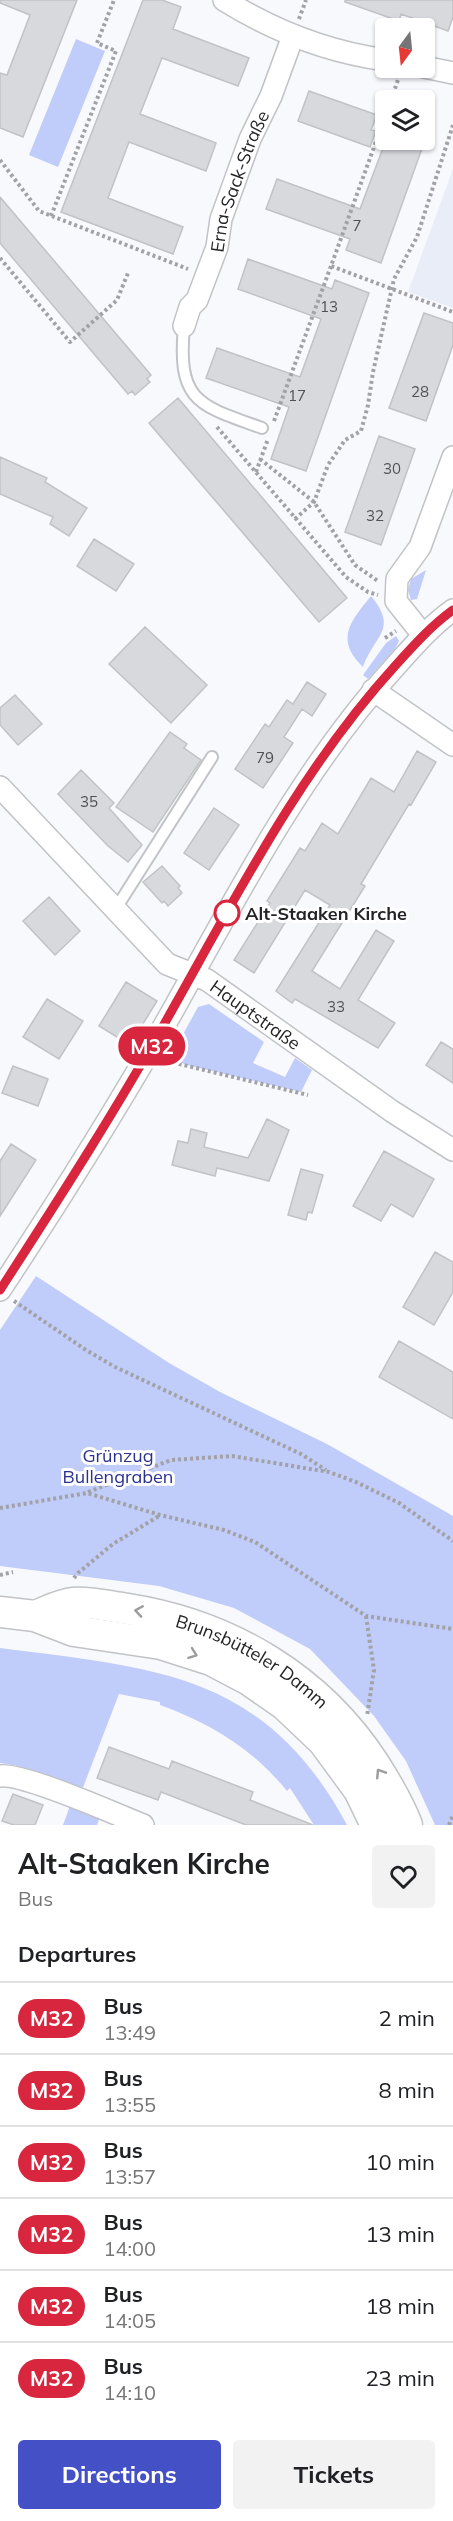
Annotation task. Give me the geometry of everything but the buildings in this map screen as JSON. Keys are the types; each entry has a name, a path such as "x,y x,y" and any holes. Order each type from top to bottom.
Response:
{"main road":[{"name":"Brunsbütteler Damm","path":"34,1616 73,1603 112,1607 182,1620 238,1642 300,1681 332,1710 360,1743 386,1783 407,1825"},
{"name":"Brunsbütteler Damm","path":"0,1612 34,1616 74,1631 179,1649 211,1660 249,1680 285,1705 323,1741 359,1790 376,1825"}],"street":[{"path":"224,0 255,19 293,36 339,52 375,58"},
{"name":"Erna-Sack-Straße","path":"184,326 190,307 197,300 217,247 221,219 250,139 272,96 293,36"},
{"path":"435,69 453,73"},
{"path":"423,636 396,595 401,572 420,547 453,457"},
{"path":"0,1290 118,1104 227,913 329,748 373,690 423,636 453,609"},
{"path":"373,690 453,745"},
{"name":"Hauptstraße","path":"0,787 167,964 207,980 393,1112 453,1150"},
{"path":"0,1776 7,1775 36,1784 142,1825"}],"lane":[{"path":"184,326 182,353 185,380 197,399 211,410 262,428"},
{"path":"115,911 212,758"}],"path":[{"path":"51,216 116,51 97,44 114,0"},
{"path":"295,519 314,502 328,465 345,440 361,431 394,279 417,237 453,125"},
{"path":"256,472 375,144"},
{"path":"0,160 39,211 206,276"},
{"path":"0,258 70,342 117,300 128,273"},
{"path":"331,266 453,312"},
{"path":"197,399 295,519 346,577 368,592 396,595"},
{"path":"260,459 314,502 355,565 396,595"},
{"path":"163,1060 308,1095"},
{"path":"20,1305 115,1367 301,1454 329,1472"},
{"path":"0,1508 87,1493 171,1460 232,1456 329,1472 356,1482 399,1503 431,1523 453,1541"},
{"path":"87,1493 160,1515 224,1530 255,1542 366,1616 453,1629"},
{"path":"72,1582 78,1573 113,1544 160,1515"},
{"path":"0,1575 13,1572"},
{"path":"366,1616 374,1670 366,1718"},
{"path":"449,1825 453,1815"}],"shaded area":[{"path":"453,169 453,308 408,292"}],"green space":[{"path":"76,39 105,51 58,167 29,155"},
{"path":"426,570 417,599 411,600 408,590 411,579"},
{"path":"371,596 379,607 384,625 363,667 349,648 349,630 357,614"},
{"path":"396,636 399,641 395,649 368,679 363,675 386,643"},
{"path":"209,1004 264,1042 253,1063 285,1077 295,1058 312,1070 301,1092 187,1065 170,1058 198,1007"},
{"name":"Grünzug Bullengraben","path":"36,1276 169,1363 220,1392 327,1444 453,1516 453,1825 435,1825 406,1761 374,1716 310,1649 234,1608 159,1586 0,1566 0,1330"},
{"path":"0,1648 156,1672 200,1687 242,1707 280,1736 315,1774 347,1825 314,1825 290,1788 287,1791 260,1762 213,1729 160,1705 160,1702 119,1694 82,1790 18,1766 0,1763"},
{"path":"70,1806 100,1817 97,1825 63,1825"}],"bus line":[{"name":"M32","path":"0,1290 118,1104 222,920 329,748 373,690 423,636 453,610"}],"place":[{"name":"Alt-Staaken Kirche","path":"227,913"}]}
